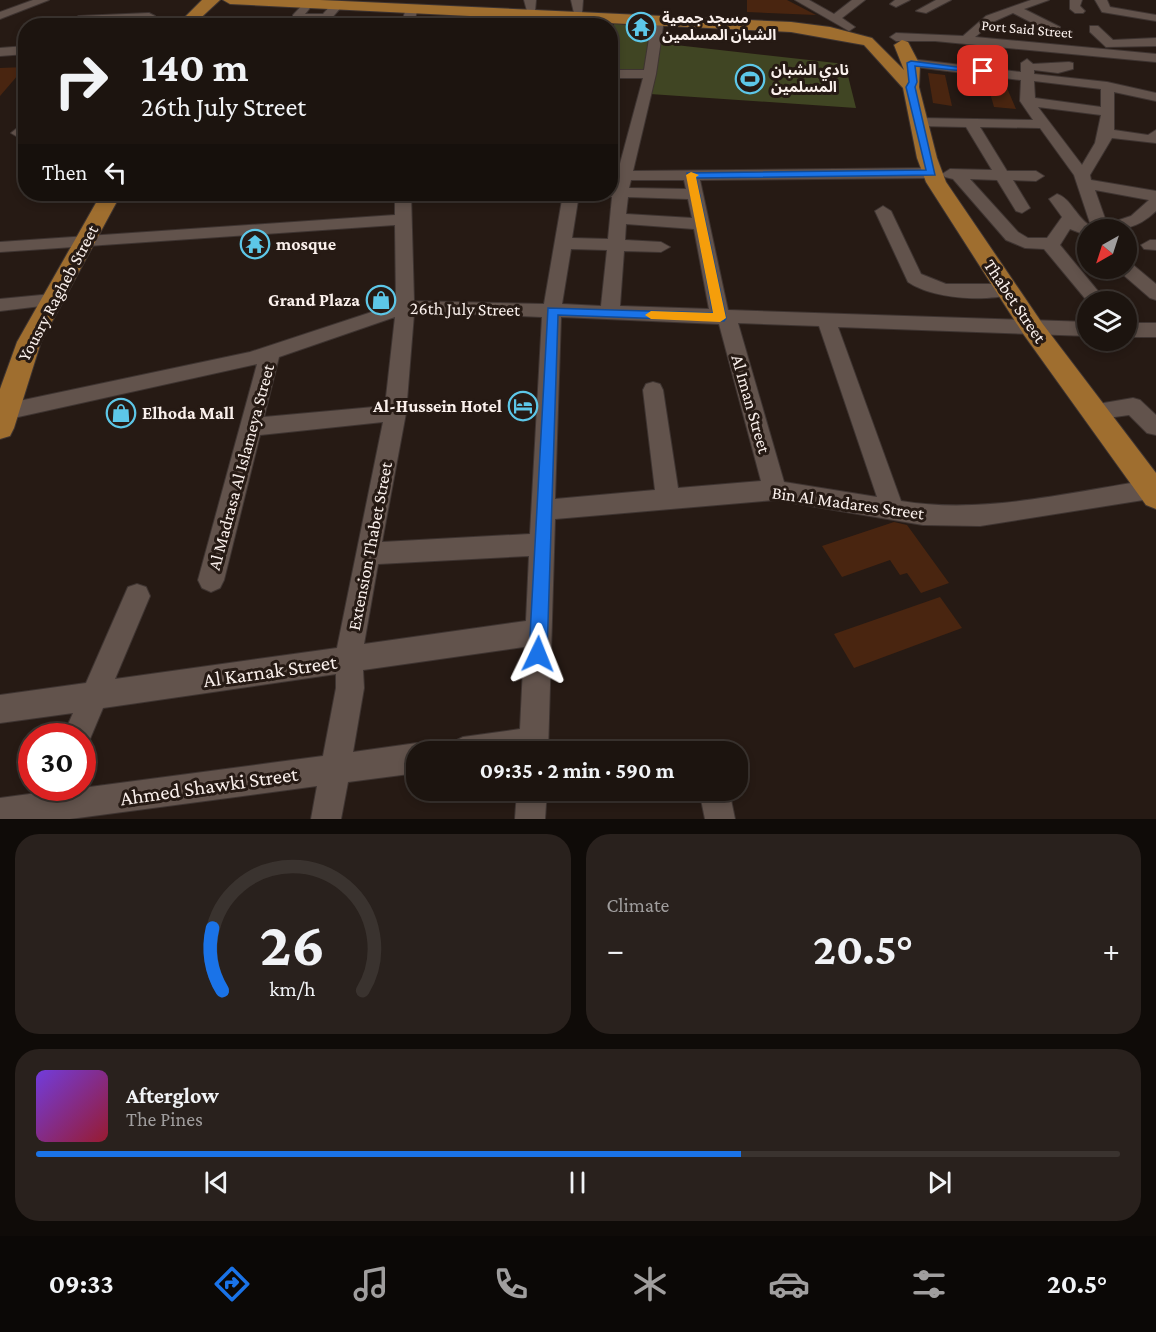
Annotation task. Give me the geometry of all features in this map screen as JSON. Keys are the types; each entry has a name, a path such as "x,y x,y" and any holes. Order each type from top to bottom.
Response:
{"main road":[{"path":"191,18 203,5 213,0"},
{"path":"230,0 530,5 579,13 658,20 806,25"},
{"path":"338,3 416,4 806,25 884,40 911,87"},
{"name":"Thabet Street","path":"884,40 911,63 913,82 911,87 932,174 1033,329 1154,493"},
{"name":"Yousry Ragheb Street","path":"2,418 22,359 107,201"}],"street":[{"path":"0,14 27,0"},
{"path":"0,14 43,0"},
{"path":"801,0 835,18 846,31"},
{"path":"835,18 859,0"},
{"path":"922,11 945,0"},
{"path":"1000,0 1056,30"},
{"path":"966,40 980,23 1043,0"},
{"path":"1101,0 1106,10 1147,15"},
{"path":"1120,0 1125,0"},
{"path":"335,18 338,3"},
{"path":"410,18 416,4"},
{"path":"998,15 1020,24"},
{"path":"114,18 149,17"},
{"path":"618,173 650,74 658,20"},
{"path":"1094,29 1109,49 1127,89"},
{"name":"Port Said Street","path":"884,40 966,40 1027,60 1109,49 1156,58"},
{"path":"1080,42 1109,49 1156,42"},
{"path":"0,52 18,51"},
{"path":"998,57 1003,51 1107,86 1127,89 1156,98"},
{"path":"961,69 979,57"},
{"path":"1027,60 1027,101 1085,182 1099,219"},
{"path":"911,63 961,69 1027,60 1058,69 1059,65 1069,66"},
{"path":"618,74 650,74"},
{"path":"1085,182 1108,133 1107,86"},
{"path":"1027,101 1067,101 1108,112"},
{"path":"919,122 1045,124"},
{"path":"970,122 1022,208"},
{"path":"1019,123 1026,139"},
{"path":"1108,133 1152,140 1156,134"},
{"path":"1096,158 1113,164"},
{"path":"957,174 1012,236 1025,243 1050,245 1089,291"},
{"path":"618,176 1001,174 1036,176"},
{"name":"Al Iman Street","path":"691,175 700,224 723,318 774,490"},
{"path":"1077,223 1069,218 1058,196 1063,186 1085,182 1156,196"},
{"path":"618,192 695,194"},
{"path":"403,201 405,308"},
{"path":"534,741 552,311 570,201"},
{"path":"610,313 617,218 616,201"},
{"path":"1137,220 1156,202"},
{"path":"883,212 914,278 920,283 936,288 1007,290"},
{"path":"617,218 700,224"},
{"path":"1050,245 1069,218"},
{"path":"0,247 403,219"},
{"path":"562,243 661,248"},
{"path":"1137,278 1156,294"},
{"path":"0,305 52,300"},
{"name":"26th July Street","path":"2,418 270,354 405,308 1077,329"},
{"name":"Extension Thabet Street","path":"326,819 350,688 348,659 395,413 405,308"},
{"path":"827,322 893,510"},
{"path":"1137,330 1156,330"},
{"name":"Al Madrasa Al Islameya Street","path":"211,580 270,354"},
{"path":"653,390 668,499"},
{"path":"1093,412 1133,406 1155,427"},
{"path":"251,428 395,413"},
{"name":"Bin Al Madares Street","path":"543,510 774,490 923,515 980,516 1154,493"},
{"path":"368,554 542,544"},
{"path":"82,723 137,596"},
{"name":"Al Karnak Street","path":"0,709 539,632"},
{"name":"Ahmed Shawki Street","path":"0,813 406,759"},
{"path":"530,819 531,801"},
{"path":"716,801 720,819"}],"green space":[{"path":"618,24 654,30 646,73 618,72"},
{"name":"نادي الشبان المسلمين","path":"658,43 845,64 856,108 650,94"}],"building":[{"path":"747,0 787,0 816,15 747,12"},
{"path":"18,67 18,75 0,96 0,68"},
{"path":"928,73 945,75 952,106 933,103"},
{"path":"986,79 1004,81 1016,109 994,107"},
{"path":"894,522 907,525 949,583 921,593 907,573 900,575 890,560 842,577 822,546"},
{"path":"940,597 962,628 854,668 834,634"}],"slow traffic":[{"path":"651,315 720,318 691,175 694,175"}],"place":[{"name":"مسجد جمعية الشبان المسلمين","path":"641,27"},
{"name":"نادي الشبان المسلمين","path":"750,79"},
{"name":"mosque","path":"255,244"},
{"name":"Grand Plaza","path":"381,300"},
{"name":"Al-Hussein Hotel","path":"523,406"},
{"name":"Elhoda Mall","path":"121,413"}],"route":[{"path":"538,654 552,311 720,318 691,175 932,173 911,87 913,82 911,63 983,71"}]}
